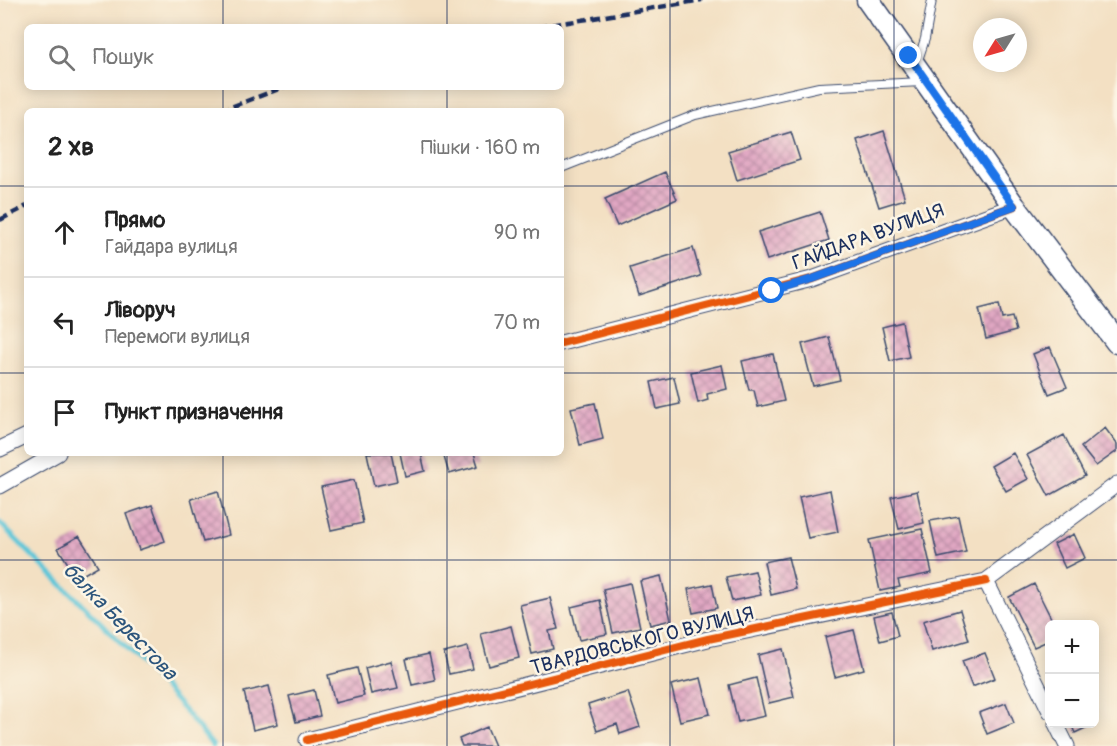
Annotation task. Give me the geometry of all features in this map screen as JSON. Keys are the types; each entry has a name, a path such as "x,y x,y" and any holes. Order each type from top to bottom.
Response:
{"main road":[{"path":"868,0 1014,206 1117,342"}],"street":[{"name":"ГАЙДАРА ВУЛИЦЯ","path":"564,343 812,279 1014,206"},
{"path":"0,449 24,437"},
{"path":"0,486 53,456"},
{"path":"1045,701 986,581 1117,484"},
{"name":"ТВАРДОВСЬКОГО ВУЛИЦЯ","path":"307,740 708,639 986,581"},
{"path":"1058,728 1067,746"}],"lane":[{"path":"564,167 695,114 819,87 921,74 932,0"}],"building":[{"path":"884,131 905,199 879,207 857,140"},
{"path":"791,132 800,160 737,180 728,151"},
{"path":"665,172 677,199 617,226 605,199"},
{"path":"820,212 829,240 767,260 758,232"},
{"path":"693,248 701,276 639,296 630,268"},
{"path":"999,304 1002,319 1012,317 1016,331 986,339 979,309"},
{"path":"902,322 909,357 890,361 882,327"},
{"path":"829,337 840,380 813,386 802,344"},
{"path":"1050,347 1067,387 1049,394 1033,354"},
{"path":"773,354 784,401 758,407 754,390 749,390 742,361"},
{"path":"722,365 727,389 707,394 708,400 698,403 691,372"},
{"path":"674,377 680,404 657,409 651,382"},
{"path":"595,403 603,439 580,445 571,408"},
{"path":"1105,428 1117,444 1117,451 1096,466 1081,447"},
{"path":"1064,435 1085,476 1049,496 1027,455"},
{"path":"1013,453 1028,479 1006,491 991,466"},
{"path":"368,456 392,456 397,481 374,486"},
{"path":"401,456 422,456 425,471 405,476"},
{"path":"444,456 475,456 478,466 449,474"},
{"path":"354,480 363,523 331,530 321,487"},
{"path":"830,490 838,532 808,538 799,497"},
{"path":"218,491 229,535 203,542 191,499"},
{"path":"917,491 924,523 899,529 891,497"},
{"path":"152,505 165,541 139,550 126,514"},
{"path":"958,516 966,552 938,558 930,521"},
{"path":"922,529 932,573 898,580 900,587 880,591 869,540"},
{"path":"1074,534 1085,558 1065,568 1054,544"},
{"path":"79,536 98,566 77,578 58,548"},
{"path":"788,557 796,589 771,595 764,562"},
{"path":"755,571 761,595 732,601 726,577"},
{"path":"661,576 671,620 650,625 640,581"},
{"path":"630,583 640,627 613,633 603,589"},
{"path":"712,584 717,608 693,613 688,589"},
{"path":"1034,584 1052,620 1045,620 1045,642 1034,647 1009,597"},
{"path":"550,598 558,629 549,631 553,649 532,654 520,605"},
{"path":"600,600 607,634 579,640 571,607"},
{"path":"960,610 969,640 932,651 923,621"},
{"path":"892,612 898,636 880,641 874,616"},
{"path":"511,626 519,658 489,666 481,634"},
{"path":"854,630 864,669 835,677 825,637"},
{"path":"468,647 473,669 449,674 444,653"},
{"path":"783,649 794,697 769,703 758,655"},
{"path":"985,653 995,678 972,687 962,661"},
{"path":"429,654 435,680 412,685 406,659"},
{"path":"391,661 398,688 371,694 365,668"},
{"path":"357,668 364,696 335,703 328,675"},
{"path":"701,678 710,714 680,721 671,685"},
{"path":"756,678 765,716 738,722 729,685"},
{"path":"269,686 278,724 253,730 244,692"},
{"path":"314,690 320,716 296,722 289,696"},
{"path":"628,692 640,727 620,734 617,724 597,731 588,705"},
{"path":"1006,703 1014,723 987,734 979,713"},
{"path":"487,727 495,746 462,746 459,739"},
{"path":"1073,728 1086,728 1075,733"}],"waterway":[{"name":"балка Берестова","path":"0,523 164,687 213,746"}],"railway":[{"path":"557,24 702,0"},
{"path":"228,108 276,90"},
{"path":"0,220 24,208"}],"cycle path":[{"path":"564,342 812,279 1014,206"},
{"path":"307,740 708,639 986,581"}],"route":[{"path":"772,291 812,279 1014,206 909,56"}]}
